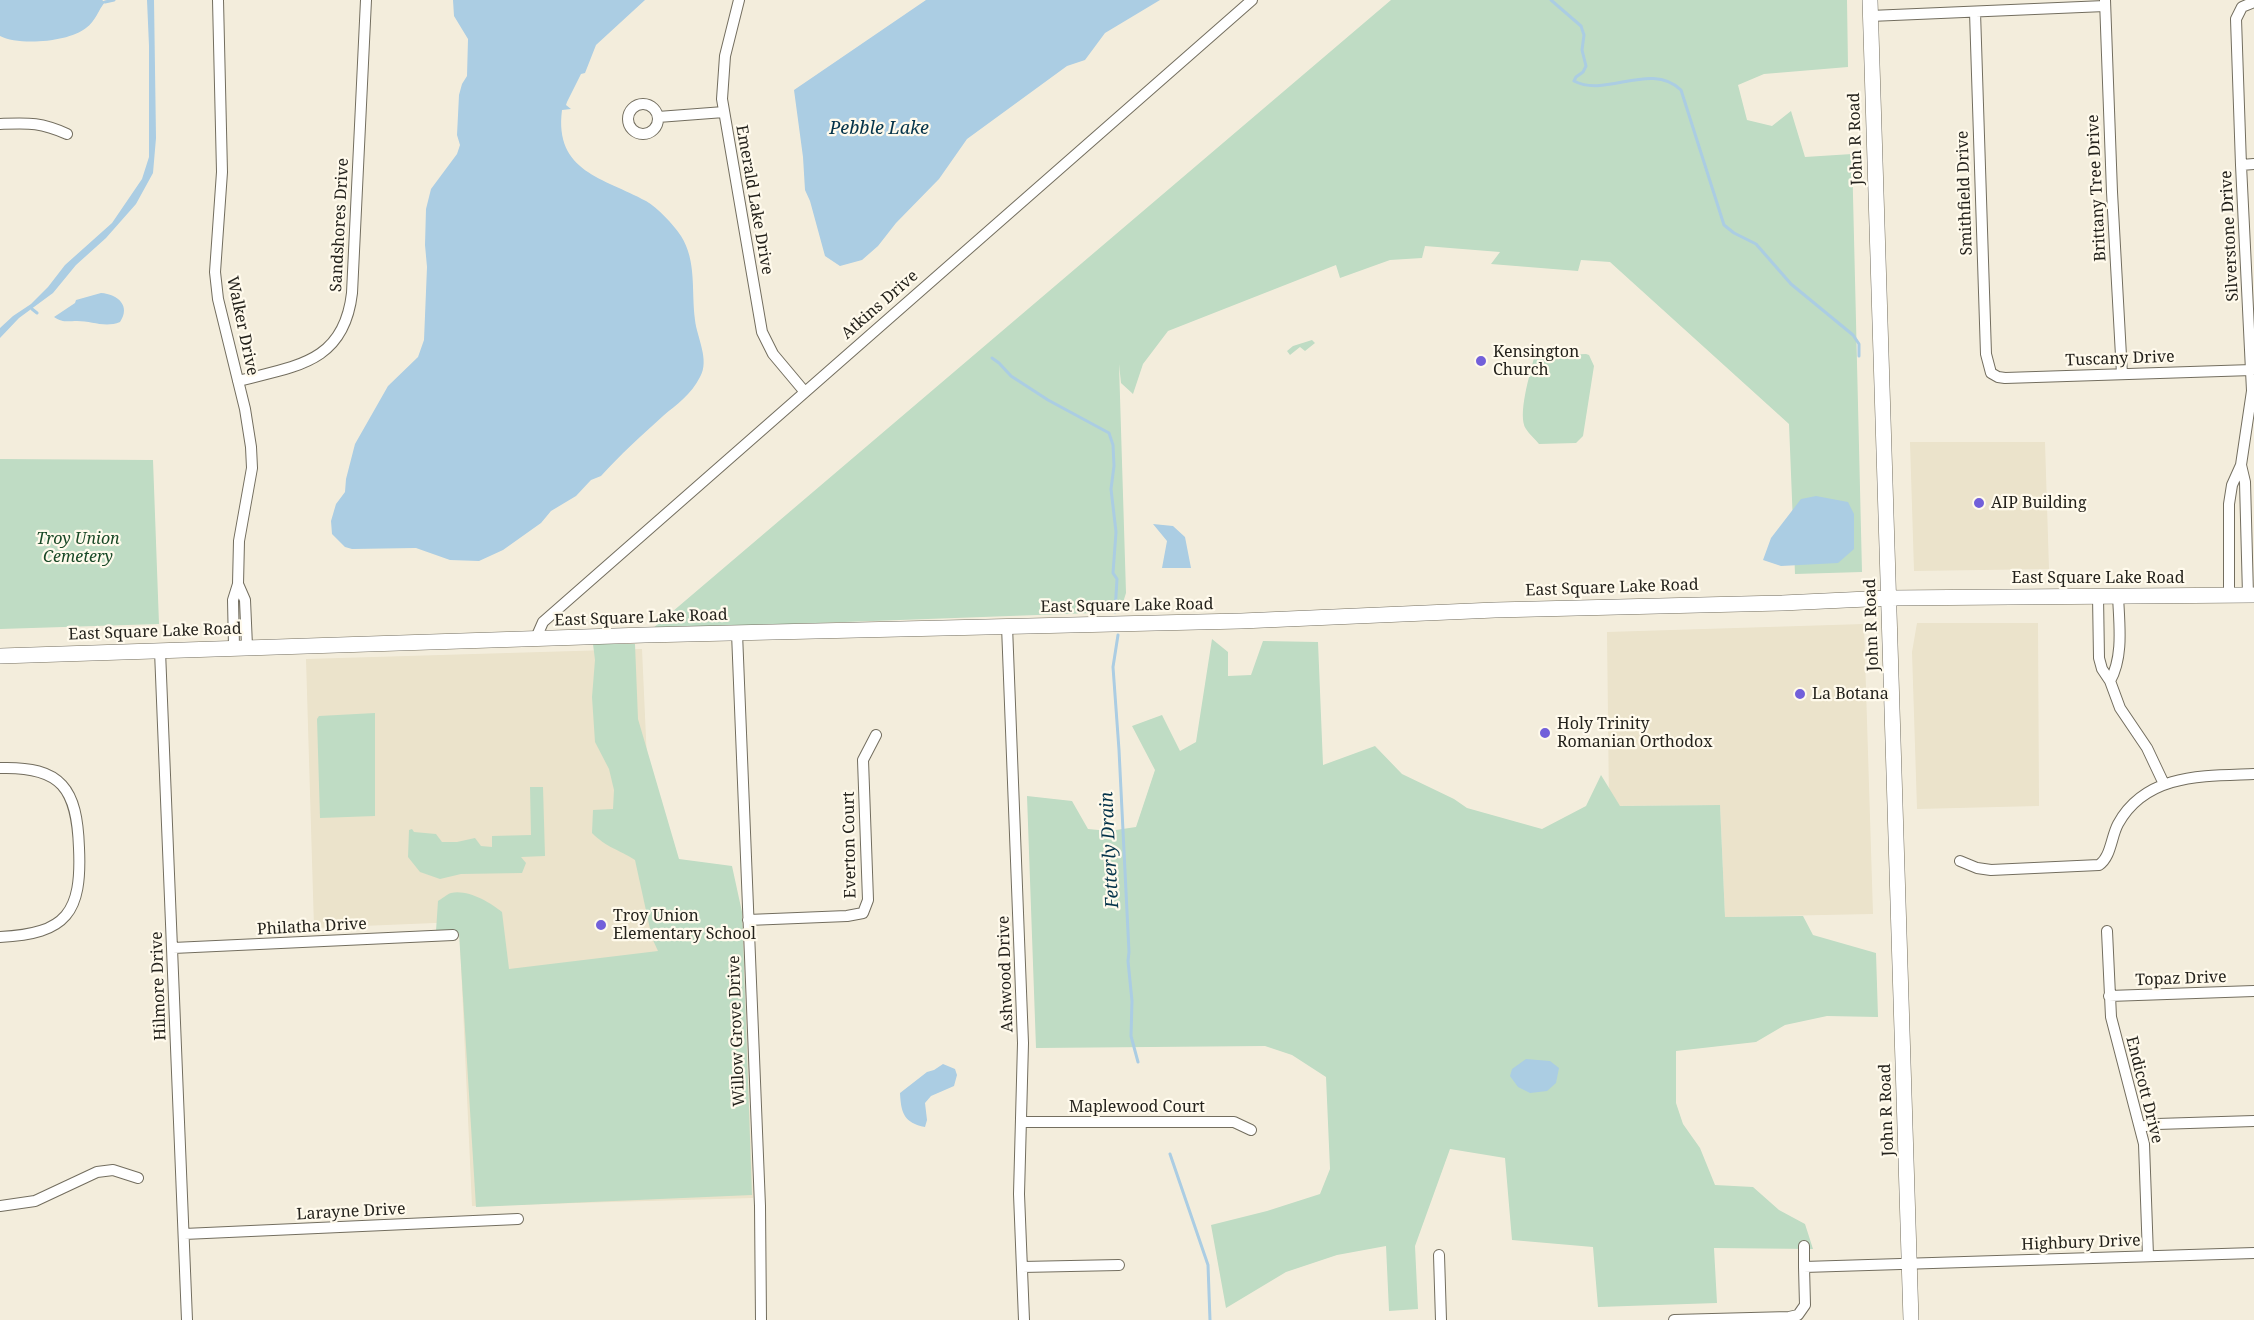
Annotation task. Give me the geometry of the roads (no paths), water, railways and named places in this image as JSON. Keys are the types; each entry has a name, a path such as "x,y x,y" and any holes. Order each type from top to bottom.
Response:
{"main road":[{"name":"John R Road","path":"1870,0 1911,1320"},
{"name":"East Square Lake Road","path":"0,656 536,638 1241,621 1495,610 1889,598 2251,595"}],"street":[{"name":"Walker Drive","path":"218,0 222,172 215,272 219,306 249,429 252,468 239,541 238,584 245,600 241,647"},
{"name":"Sandshores Drive","path":"238,381 310,360 334,342 346,322 352,293 366,0"},
{"name":"Emerald Lake Drive","path":"739,0 723,71 724,112 762,332 774,354 804,391"},
{"name":"Atkins Drive","path":"536,638 543,622 1252,0"},
{"name":"Silverstone Drive","path":"2229,595 2229,504 2232,485 2241,465 2252,401 2236,26 2237,13 2242,7 2254,2"},
{"path":"1870,16 1975,12 2105,3"},
{"name":"Brittany Tree Drive","path":"2105,3 2122,374"},
{"name":"Smithfield Drive","path":"1975,12 1986,354 1991,372"},
{"path":"658,117 724,112"},
{"path":"0,124 35,123 47,125 67,134"},
{"path":"2241,165 2254,164"},
{"name":"Tuscany Drive","path":"1991,372 1998,377 2005,378 2252,369"},
{"name":"Silverstone Drive","path":"2241,465 2245,482 2251,595"},
{"path":"2110,681 2117,669 2118,659 2118,595"},
{"path":"2098,596 2099,658 2102,669 2110,681 2120,708 2147,748 2164,784"},
{"name":"Ashwood Drive","path":"1007,626 1023,1032 1019,1194 1024,1320"},
{"name":"Willow Grove Drive","path":"737,633 760,1206 761,1320"},
{"name":"Hilmore Drive","path":"160,651 187,1320"},
{"name":"Everton Court","path":"748,920 847,916 863,913 868,900 863,760 876,735"},
{"path":"0,768 33,769 50,775 62,786 75,809 80,869 76,899 69,911 57,923 33,934 0,937"},
{"path":"1960,861 1977,868 1991,870 2099,865 2105,859 2113,834 2127,811 2145,794 2164,784 2190,777 2254,774"},
{"name":"Endicott Drive","path":"2107,932 2111,1017 2145,1153 2148,1256"},
{"name":"Philatha Drive","path":"172,948 453,935"},
{"name":"Topaz Drive","path":"2109,996 2254,991"},
{"path":"2140,1128 2157,1125 2254,1121"},
{"name":"Maplewood Court","path":"1022,1122 1234,1122 1251,1130"},
{"path":"0,1206 35,1201 97,1172 113,1170 138,1178"},
{"name":"Larayne Drive","path":"184,1234 518,1219"},
{"path":"1674,1320 1798,1315 1805,1305 1804,1246"},
{"name":"Highbury Drive","path":"1804,1267 2254,1253"},
{"path":"1439,1255 1441,1320"},
{"path":"1022,1267 1119,1265"}],"water":[{"path":"0,0 102,0 105,2 92,22 78,33 68,37 31,42 0,36"},
{"path":"147,0 154,0 156,138 153,173 136,204 106,238 76,265 53,293 19,318 0,338 0,328 31,304 65,265 112,223 142,179 149,157"},
{"path":"453,0 645,0 596,45 585,73 581,74 567,102 566,105 571,109 562,110 562,131 566,147 574,160 585,170 651,204 681,236 691,266 695,320 704,363 700,377 688,394 601,476 591,480 576,496 551,511 541,523 503,550 479,561 450,560 416,548 352,549 345,547 332,534 331,521 336,504 345,492 355,444 388,386 418,357 424,340 427,267 426,209 431,189 457,154 460,145 457,135 459,95 467,76 468,39 454,16"},
{"name":"Pebble Lake","path":"926,0 1160,0 1105,33 1085,60 1067,66 967,139 939,179 896,223 878,246 862,260 840,266 825,256 805,190 794,90"},
{"path":"101,293 113,296 121,302 124,311 120,322 104,324 63,321 54,317 76,300"},
{"path":"1816,496 1848,502 1854,514 1854,549 1838,563 1781,566 1763,560 1771,538 1801,499"},
{"path":"1153,524 1173,526 1185,537 1191,568 1162,568 1167,541"},
{"path":"1526,1059 1550,1061 1559,1068 1556,1083 1547,1091 1530,1093 1518,1087 1510,1076 1512,1069"},
{"path":"943,1064 955,1069 957,1075 954,1086 931,1096 925,1103 927,1120 925,1127 912,1123 905,1116 901,1106 900,1093 927,1072"}],"waterway":[{"path":"105,2 114,0"},
{"path":"1551,0 1581,26 1584,35 1582,50 1586,66 1574,81 1600,86 1656,79 1669,82 1681,90 1724,225 1756,244 1791,284 1853,335 1859,344 1859,356"},
{"path":"32,309 37,313"},
{"name":"Fetterly Drain","path":"992,358 1011,376 1048,400 1109,433 1113,445 1114,466 1111,489 1116,532 1113,573 1117,579 1115,612"},
{"name":"Fetterly Drain","path":"1118,635 1113,667 1132,1001 1131,1036 1138,1062"},
{"name":"Fetterly Drain","path":"1170,1154 1208,1265 1210,1320"}],"place":[{"name":"Kensington Church","path":"1481,361"},
{"name":"AIP Building","path":"1979,503"},
{"name":"La Botana","path":"1800,694"},
{"name":"Holy Trinity Romanian Orthodox","path":"1545,733"},
{"name":"Troy Union Elementary School","path":"601,925"}],"park label":[{"name":"Troy Union Cemetery","path":"78,548"}]}
